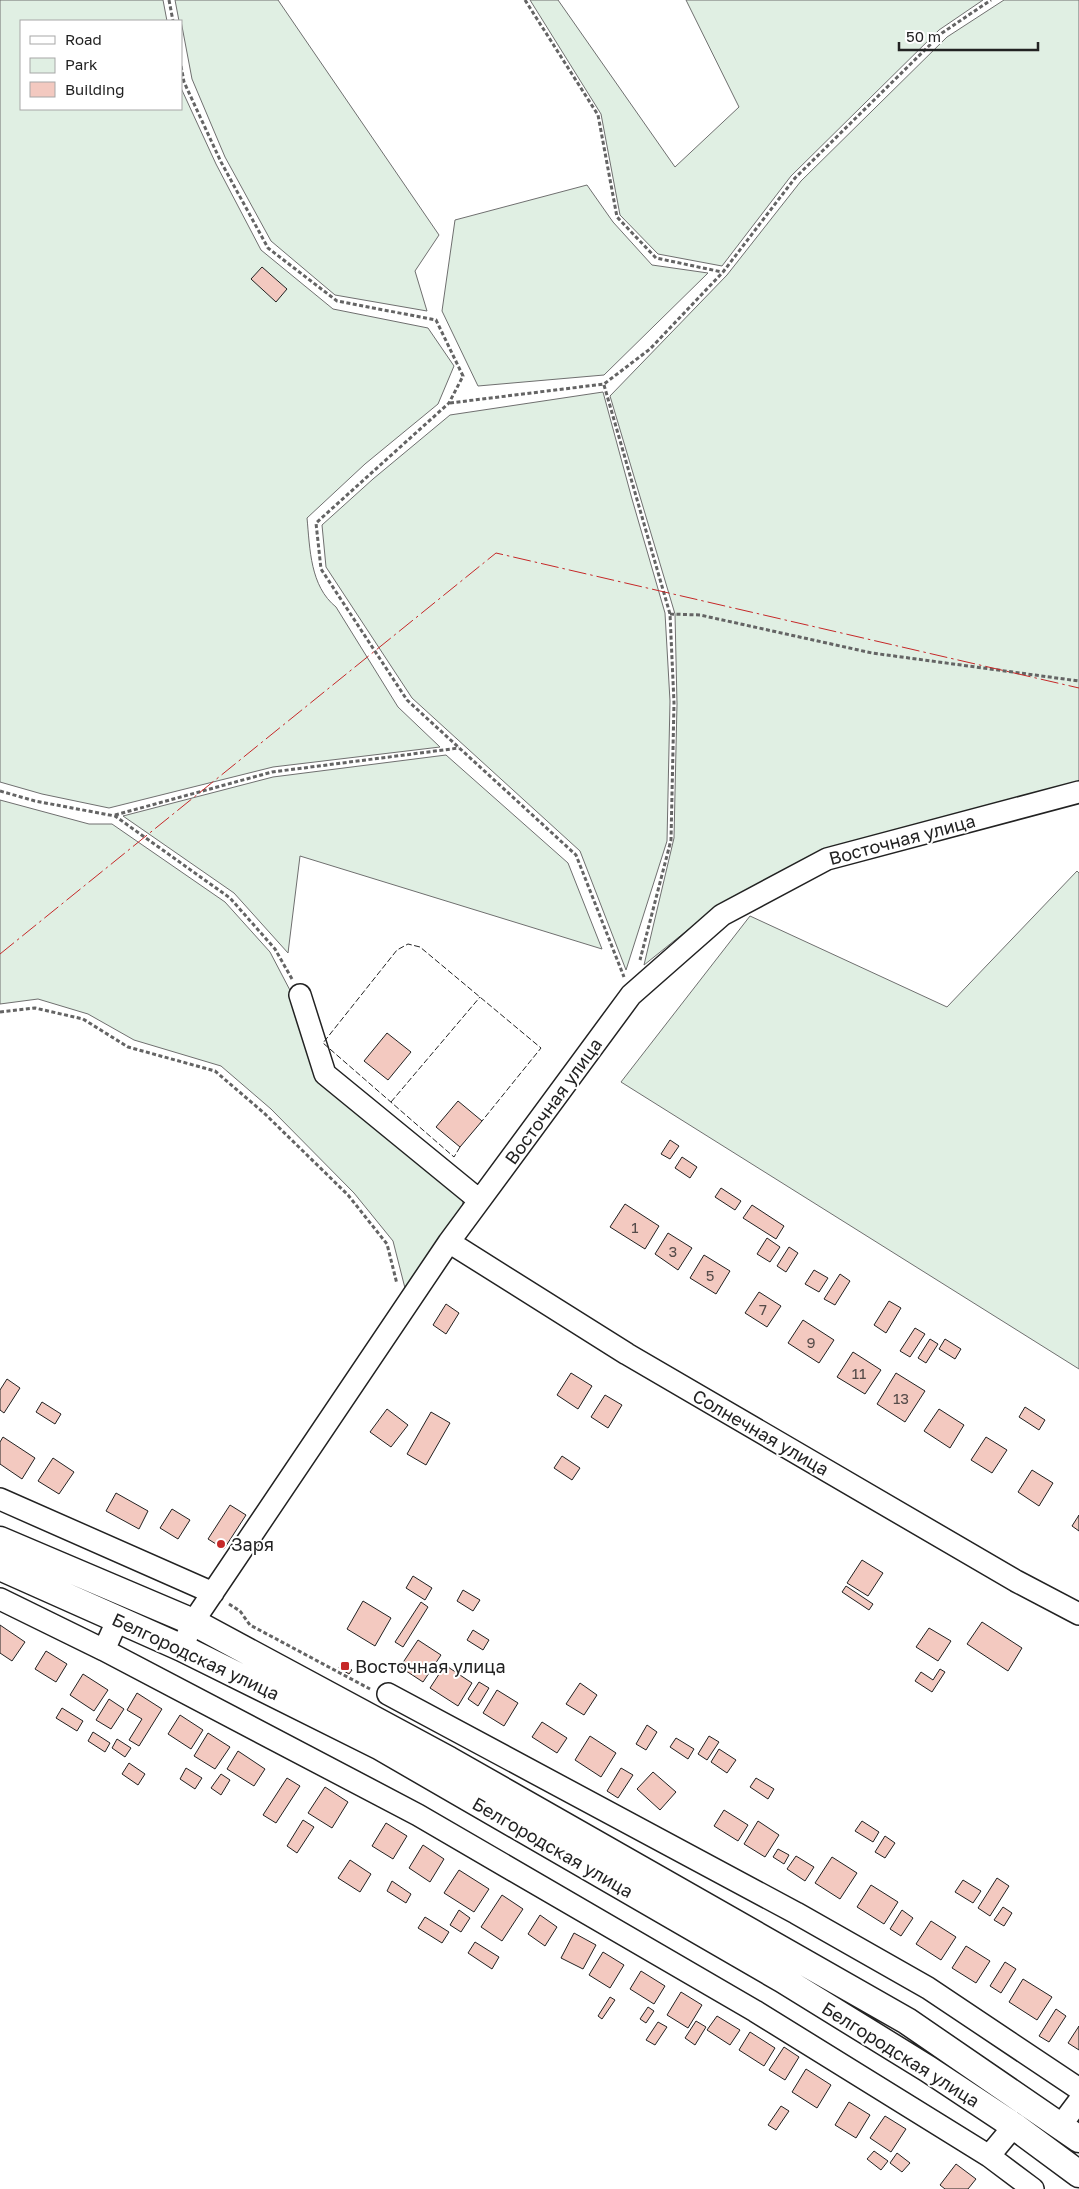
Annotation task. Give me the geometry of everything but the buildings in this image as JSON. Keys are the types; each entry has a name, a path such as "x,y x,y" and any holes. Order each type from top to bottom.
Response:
{"main road":[{"name":"Белгородская улица","path":"0,1540 194,1622 449,1760 898,2016 1070,2132"},
{"name":"Белгородская улица","path":"0,1567 182,1648 400,1757 782,1979 928,2069 1014,2126 1079,2174"}],"street":[{"name":"Восточная улица","path":"182,1648 194,1622 213,1593 449,1242 631,994 722,915 827,859 1079,792"},
{"path":"300,995 325,1074 480,1200"},
{"name":"Солнечная улица","path":"449,1242 627,1354 1008,1576 1079,1614"},
{"path":"0,1499 213,1593"},
{"path":"0,1599 104,1650 418,1815 755,2011 989,2156 1033,2189"},
{"path":"104,1650 118,1620"},
{"path":"388,1694 796,1913 928,1988 1079,2089"},
{"path":"1070,2132 1079,2101"},
{"path":"989,2156 1014,2126"}],"path":[{"path":"169,0 173,20"},
{"path":"525,0 598,115 617,216 656,258 723,272"},
{"path":"449,403 604,384 650,349 723,272 795,178 942,33 991,0"},
{"path":"182,71 184,82 217,153 268,248 337,301 436,320 463,376 449,403 316,522 321,569 407,700 576,855 631,994"},
{"path":"604,384 670,614 674,703 671,840 631,994"},
{"path":"670,614 700,615 872,653 1079,681"},
{"path":"115,816 272,772 460,748"},
{"path":"0,791 35,801 115,816 230,898 276,949 300,995"},
{"path":"0,1012 35,1008 83,1019 128,1047 214,1070 264,1113 348,1195 387,1244 404,1309"},
{"path":"213,1593 240,1611 250,1625 372,1689 388,1694"}],"green space":[{"path":"0,0 163,0 167,20 20,20 20,110 182,110 182,90 216,164 261,250 333,309 428,328 454,366 438,404 365,464 307,518 313,566 321,589 336,607 398,707 440,747 273,767 109,808 42,794 0,782"},
{"path":"175,0 278,0 439,235 415,271 427,311 335,295 271,241 225,157 192,79 182,20 179,20"},
{"path":"530,0 558,0 675,167 739,107 686,0 983,0 939,30 791,176 722,266 658,254 620,215 601,114"},
{"path":"1004,0 1079,0 1079,781 826,851 715,908 644,965 674,838 677,704 675,614 610,396 727,275 801,181 947,37"},
{"path":"587,185 613,222 652,265 708,273 604,375 478,386 442,311 455,220"},
{"path":"603,392 665,613 670,701 667,841 626,970 580,851 412,698 326,567 322,525 373,479 450,415"},
{"path":"446,755 568,863 602,949 300,856 288,953 234,893 123,816 273,777"},
{"path":"0,800 89,824 112,824 225,902 270,952 293,996 319,1079 463,1200 462,1213 406,1292 393,1241 354,1193 271,1109 221,1066 134,1040 88,1014 38,999 0,1004"},
{"path":"1077,871 1079,873 1079,1369 621,1082 750,916 947,1007"}],"fence":[{"path":"460,1147 454,1157 323,1043 397,950 408,944 420,947 541,1048 482,1121"},
{"path":"391,1102 480,997"}],"power":[{"path":"0,954 496,553 1079,688"}],"place":[{"name":"Заря","path":"221,1544"},
{"name":"Восточная улица","path":"345,1666"}]}
